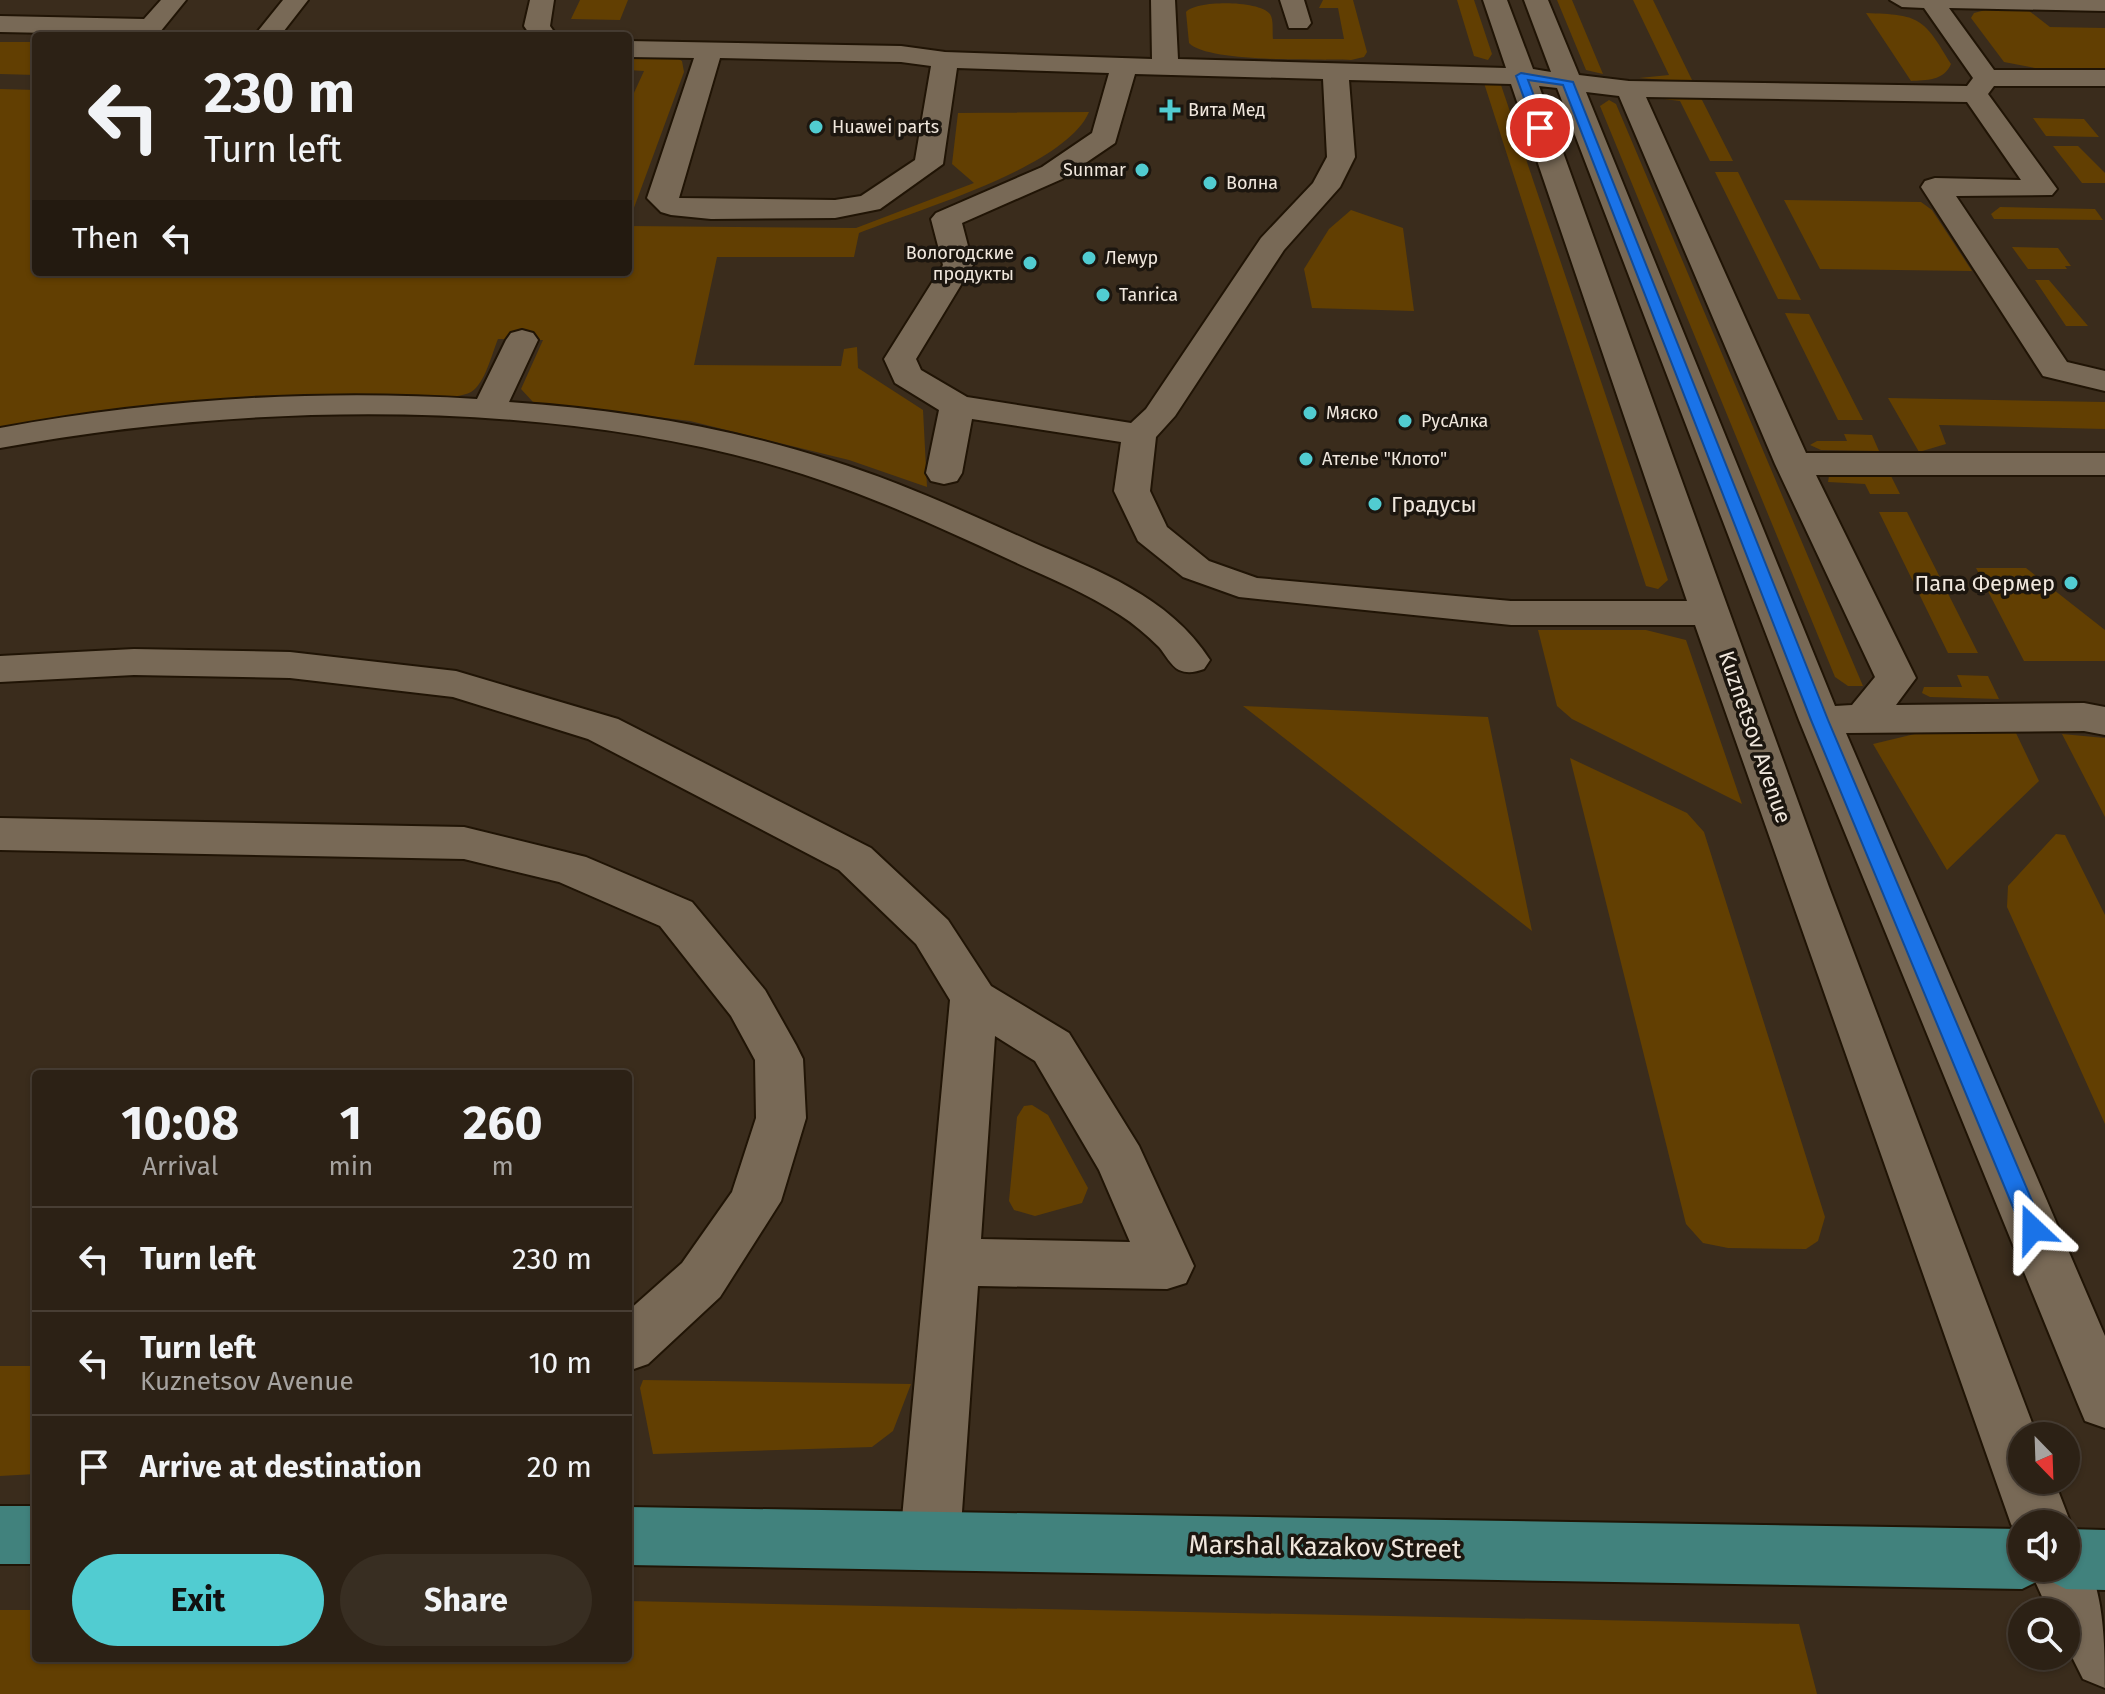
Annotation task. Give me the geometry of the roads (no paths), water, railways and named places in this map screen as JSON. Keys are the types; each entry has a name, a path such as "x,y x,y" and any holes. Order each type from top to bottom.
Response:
{"main road":[{"path":"0,1535 32,1535"},
{"name":"Marshal Kazakov Street","path":"632,1536 2008,1559"},
{"path":"2080,1559 2105,1560"}],"street":[{"path":"0,24 151,27 174,0"},
{"path":"270,32 296,0"},
{"path":"541,32 537,26 542,0"},
{"path":"1163,0 1165,67"},
{"name":"Kuznetsov Avenue","path":"1495,0 1807,887 2008,1434"},
{"path":"1536,0 1567,82 1841,720 2105,1402"},
{"path":"1902,0 2105,4"},
{"path":"1933,3 2042,189 1935,187 2055,369 2105,381"},
{"path":"632,49 901,54 945,60 1165,67 1219,80 1338,72 1521,76 1629,89 1980,86 2105,78"},
{"path":"710,50 662,198 671,206 711,210 835,209 870,203 929,164 945,60"},
{"path":"1124,66 1105,137 1052,173 946,219 958,265 900,359 907,376 957,406 1139,435"},
{"path":"1338,72 1334,86 1341,157 1326,187 1272,244 1158,416 1139,435 1132,491 1151,533 1196,569 1252,589 1321,598 1511,613 1619,600 1712,613"},
{"path":"1629,89 1793,464 1896,678 1841,720"},
{"path":"489,409 522,340"},
{"path":"0,438 207,412 302,406 489,409 658,430 751,448 904,497 1063,570 1141,611 1175,637 1190,660"},
{"path":"944,473 957,406"},
{"path":"1793,464 2105,464"},
{"path":"0,669 134,662 290,665 456,684 603,729 855,859 932,932 974,999 1052,1047 1121,1161 1167,1266 953,1262"},
{"path":"1841,720 2069,717 2105,721"},
{"path":"0,834 464,843 570,868 676,914 748,1003 779,1059 781,1118 755,1201 701,1280 632,1342"},
{"path":"930,1540 974,999"},
{"path":"2066,1582 2105,1657"}],"place":[{"name":"Вита Мед","path":"1170,110"},
{"name":"Huawei parts","path":"816,127"},
{"name":"Sunmar","path":"1142,170"},
{"name":"Волна","path":"1210,183"},
{"name":"Лемур","path":"1089,258"},
{"name":"Вологодские продукты","path":"1030,263"},
{"name":"Tanrica","path":"1103,295"},
{"name":"Мяско","path":"1310,413"},
{"name":"РусАлка","path":"1405,421"},
{"name":"Ателье \"Клото\"","path":"1306,459"},
{"name":"Градусы","path":"1375,504"},
{"name":"Папа Фермер","path":"2071,583"}]}
